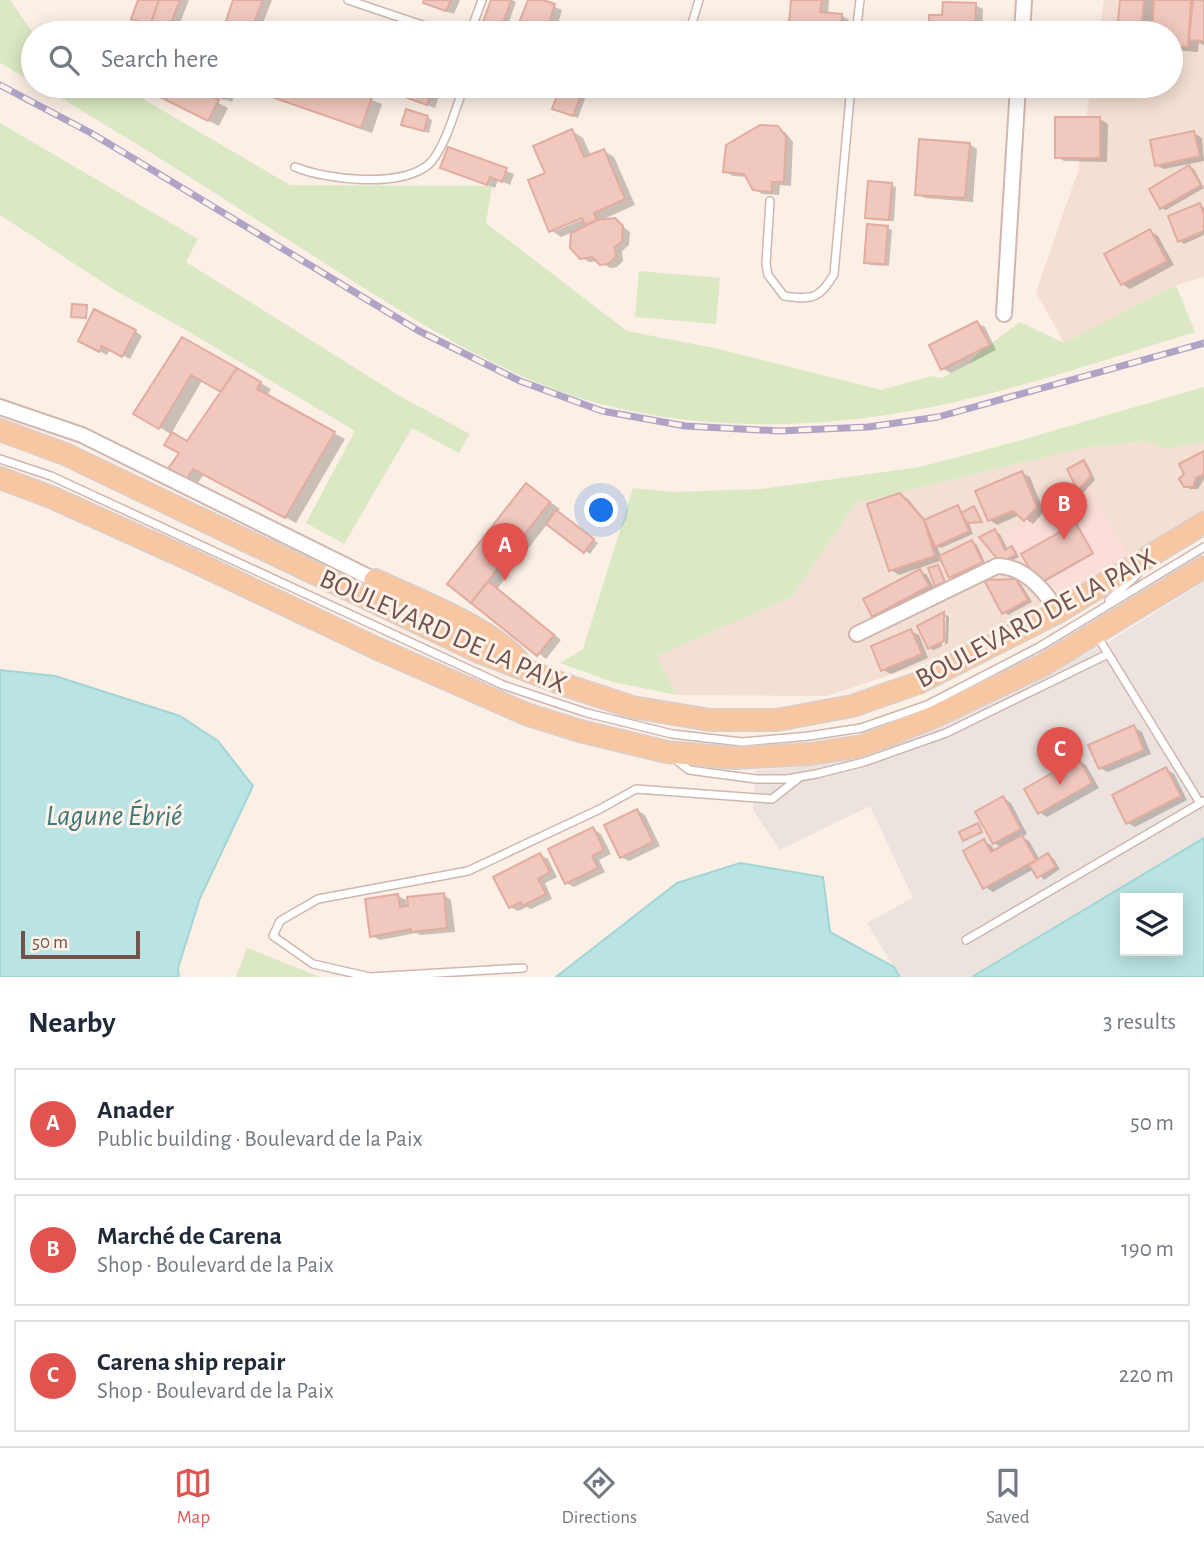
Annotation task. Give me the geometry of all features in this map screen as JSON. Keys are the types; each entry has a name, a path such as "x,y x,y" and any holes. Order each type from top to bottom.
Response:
{"main road":[{"name":"BOULEVARD DE LA PAIX","path":"0,430 65,454 480,652 632,707 710,720 777,720 852,706 918,683 1164,555 1204,523"},
{"name":"BOULEVARD DE LA PAIX","path":"0,478 89,514 378,649 526,714 580,731 667,752 735,758 810,754 862,746 948,710 1043,665 1204,567"},
{"path":"375,580 454,618 500,644 513,653 524,667"}],"street":[{"path":"1022,21 1024,0"},
{"path":"1004,314 1017,98"},
{"path":"0,407 82,435 375,580"},
{"path":"857,634 997,566 1013,569 1045,591 1058,612"}],"lane":[{"path":"348,0 410,21"},
{"path":"474,21 482,0"},
{"path":"693,21 699,0"},
{"path":"857,21 860,0"},
{"path":"295,167 342,180 363,180 403,175 427,165 439,149 459,98"},
{"path":"769,201 766,264 768,275 784,296 811,298 825,290 834,274 850,98"},
{"name":"BOULEVARD DE LA PAIX","path":"0,459 51,476 503,685 587,713 672,734 742,742 860,728 927,705 1039,647 1096,612 1164,555 1204,547"},
{"path":"1096,612 1164,555"},
{"path":"965,940 1202,802 1096,634"},
{"path":"667,752 689,770 756,779 800,777 864,762 946,733 1108,654"},
{"path":"523,968 370,977 313,964 274,936 280,921 318,899 468,871 600,809 636,789 772,799 800,777"}],"shaded area":[{"path":"1104,0 1204,0 1204,277 1176,285 1064,343 1036,292 1078,171 1089,98 1183,98 1183,21 1101,21"},
{"path":"1146,441 1162,448 1204,441 1204,511 1146,550 938,659 827,696 677,695 657,656 792,597 856,503 1083,448"},
{"path":"1087,485 1129,557 1046,606 1005,534"},
{"path":"1204,582 1204,838 972,977 900,977 867,923 913,898 870,806 780,850 753,810 756,770 818,765 864,755 943,726 1103,645"}],"green space":[{"path":"0,0 10,0 25,21 21,21 21,75 0,63"},
{"path":"60,98 141,98 290,185 492,186 486,223 627,331 714,348 881,390 932,376 942,378 968,364 1020,322 1064,343 1176,285 1195,332 1023,385 891,414 788,424 727,423 667,417 572,396 501,367 399,310"},
{"path":"0,123 198,239 186,262 403,398 470,434 459,453 412,428 344,544 306,523 355,431 116,291 0,215"},
{"path":"639,271 720,278 716,324 635,317"},
{"path":"1204,387 1204,442 1166,449 1146,441 1083,448 856,503 792,597 657,656 677,695 613,682 560,663 583,649 633,488 672,492 762,489 920,467"},
{"path":"247,948 320,977 236,977"}],"water":[{"name":"Lagune Ébrié","path":"0,670 55,676 180,716 218,741 253,786 200,898 178,968 179,977 0,977"},
{"path":"1204,838 1204,977 972,977"},
{"path":"740,863 823,877 830,932 894,967 900,977 556,977 677,883"}],"building":[{"path":"138,0 159,0 152,21 131,19"},
{"path":"159,0 180,0 172,21 151,21"},
{"path":"233,0 263,0 255,21 226,21"},
{"path":"424,0 451,0 446,11 423,3"},
{"path":"491,0 511,0 504,21 483,21"},
{"path":"528,0 543,0 555,4 550,21 520,21"},
{"path":"791,0 822,0 820,12 842,14 841,21 789,21"},
{"path":"1120,0 1144,0 1142,21 1118,21"},
{"path":"1154,0 1191,0 1188,47 1183,47 1183,21 1153,21"},
{"path":"1193,0 1204,0 1204,41 1189,40"},
{"path":"943,2 976,3 975,21 929,21 929,15 942,15"},
{"path":"162,98 219,100 208,121"},
{"path":"275,98 372,98 361,128"},
{"path":"407,98 429,98 427,105"},
{"path":"556,98 580,98 573,116 552,109"},
{"path":"406,109 428,116 424,131 401,125"},
{"path":"1055,117 1100,117 1100,158 1055,158"},
{"path":"760,125 778,126 786,137 784,182 772,182 772,192 753,190 744,174 723,172 726,145"},
{"path":"572,129 584,157 604,149 625,199 594,213 597,220 585,225 582,218 549,232 528,180 545,173 533,146"},
{"path":"1194,131 1200,156 1155,166 1150,140"},
{"path":"919,139 970,143 965,198 915,195"},
{"path":"448,147 507,168 502,182 490,177 487,185 440,168"},
{"path":"1189,165 1201,185 1160,209 1149,189"},
{"path":"868,181 892,183 889,220 865,218"},
{"path":"1200,203 1204,214 1204,231 1178,242 1168,216"},
{"path":"615,218 623,226 622,241 615,247 616,257 608,264 600,265 592,257 580,259 570,248 571,233 597,220"},
{"path":"867,224 888,226 885,264 864,263"},
{"path":"1150,229 1167,261 1121,285 1104,254"},
{"path":"72,304 87,305 86,318 71,317"},
{"path":"94,309 136,330 122,357 102,346 99,352 78,341"},
{"path":"977,321 990,345 941,370 929,345"},
{"path":"182,337 237,368 221,392 191,375 159,429 133,414"},
{"path":"237,368 261,382 257,389 335,432 285,518 193,469 187,479 168,469 179,453 164,445 172,432 187,441"},
{"path":"1204,451 1204,474 1196,478 1193,487 1184,487 1179,479 1184,474 1179,464"},
{"path":"1084,460 1091,476 1078,491 1067,469"},
{"path":"1022,471 1037,507 1024,521 1013,511 988,521 975,491"},
{"path":"526,483 550,502 471,603 447,584"},
{"path":"900,493 924,520 935,556 889,571 867,504"},
{"path":"958,505 969,531 935,547 924,520"},
{"path":"974,506 982,522 967,523 961,513"},
{"path":"556,510 594,539 584,553 546,524"},
{"path":"1076,523 1093,553 1038,584 1021,554"},
{"path":"995,529 1005,550 1012,546 1016,555 1000,562 979,537"},
{"path":"972,540 983,562 949,578 939,556"},
{"path":"938,565 945,582 935,586 928,568"},
{"path":"920,569 929,586 872,617 863,599"},
{"path":"1016,579 1028,600 1002,614 984,580"},
{"path":"488,581 554,635 537,656 471,603"},
{"path":"944,612 944,641 928,649 917,626"},
{"path":"911,629 922,654 881,671 871,646"},
{"path":"1134,725 1144,750 1099,769 1088,745"},
{"path":"1078,758 1092,783 1038,814 1024,789"},
{"path":"1166,767 1181,796 1126,824 1112,795"},
{"path":"1003,796 1021,829 993,844 975,812"},
{"path":"637,809 653,842 620,858 604,825"},
{"path":"978,823 982,832 963,841 959,832"},
{"path":"593,827 604,850 592,856 598,868 565,884 548,849"},
{"path":"1022,835 1036,860 983,889 963,851 984,839 991,852"},
{"path":"540,853 550,872 538,879 546,894 522,906 521,902 509,908 493,877"},
{"path":"1048,853 1056,867 1037,878 1029,865"},
{"path":"444,893 447,928 411,932 411,929 370,937 365,899 398,894 400,907 408,906 407,897"}],"railway":[{"path":"0,85 21,96"},
{"path":"25,98 91,133 419,331 520,381 602,411 685,426 779,431 868,427 938,417 1204,343"}],"place":[{"name":"Marché de Carena","path":"1064,540"},
{"name":"Anader","path":"505,581"},
{"name":"Carena ship repair","path":"1060,785"}]}
